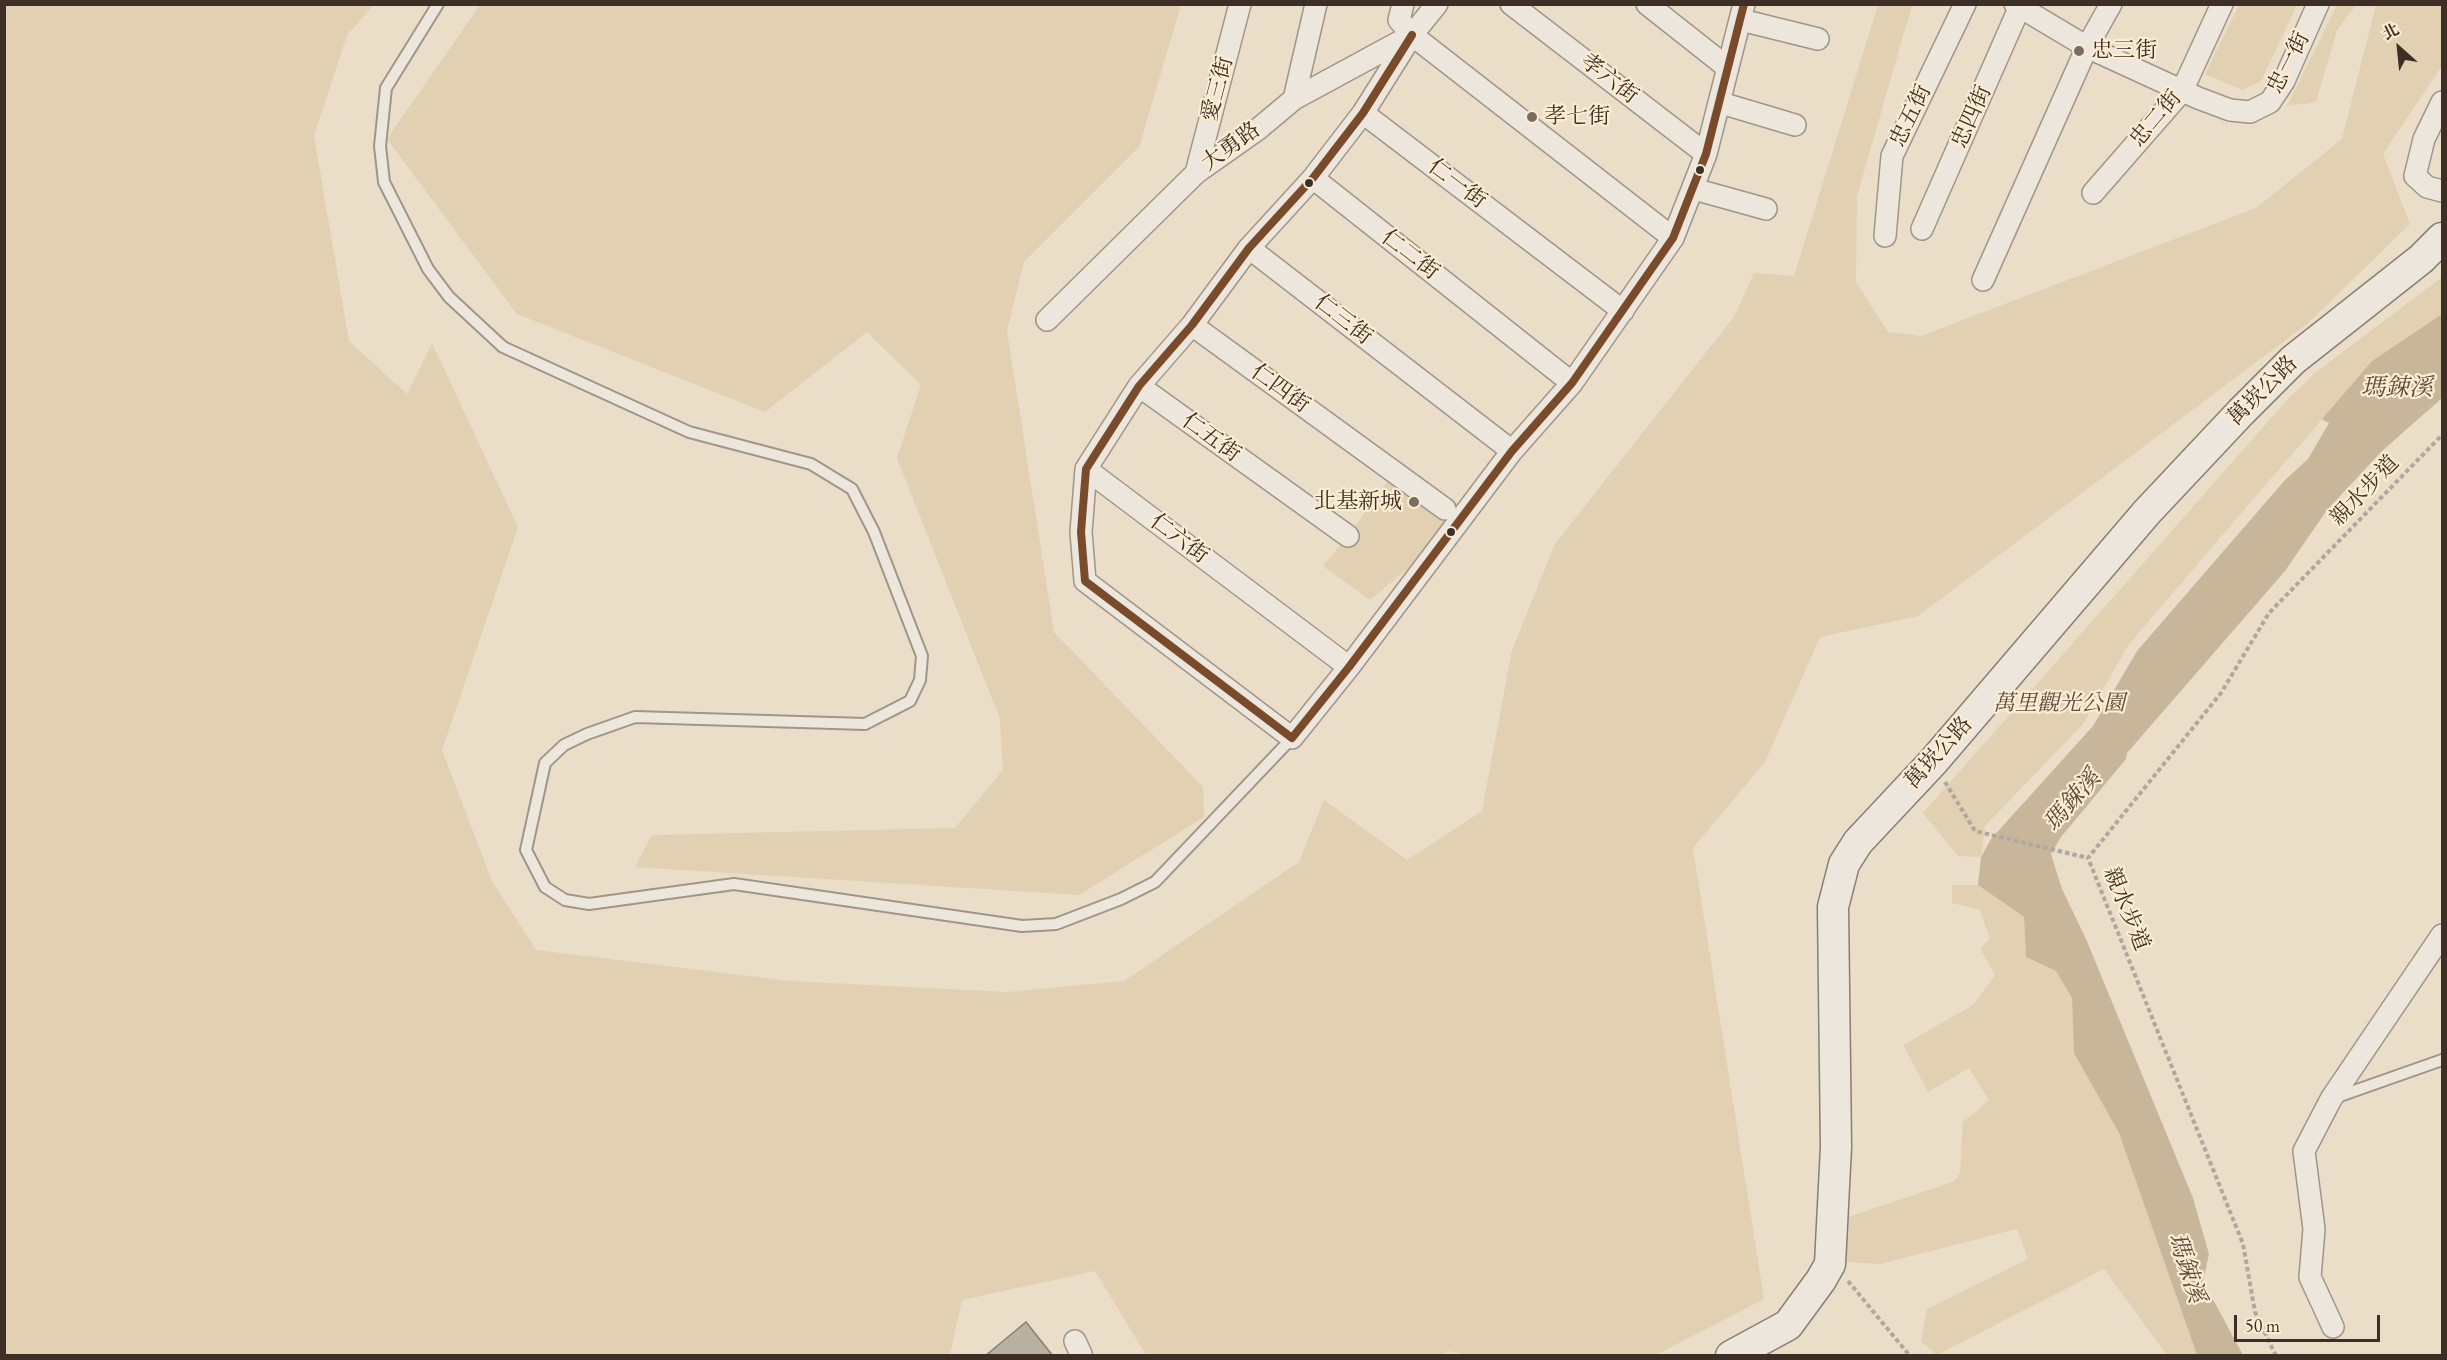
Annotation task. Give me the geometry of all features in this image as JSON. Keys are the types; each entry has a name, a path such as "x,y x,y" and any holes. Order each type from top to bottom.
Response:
{"street":[{"name":"愛三街","path":"1196,173 1240,4"},
{"path":"1294,99 1316,4"},
{"path":"1403,4 1399,20 1412,35 1673,238"},
{"name":"大勇路","path":"1047,320 1196,173 1257,130 1294,99 1412,35 1437,4"},
{"name":"孝六街","path":"1511,4 1706,154"},
{"path":"1647,4 1728,68"},
{"name":"忠五街","path":"1885,236 1892,156 1965,4"},
{"path":"1983,279 2087,47 2111,4"},
{"name":"忠二街","path":"2093,193 2182,91 2222,4"},
{"name":"忠一街","path":"2019,5 2087,47 2182,91 2230,110 2250,112 2270,102 2284,81 2318,4"},
{"name":"忠四街","path":"1922,229 2019,5"},
{"path":"1412,35 1363,112 1313,178 1249,248 1192,325 1139,386 1086,469 1081,532 1085,581 1292,738 1349,667 1512,450 1572,383 1673,238 1706,154 1743,12 1818,39"},
{"path":"2442,102 2424,138 2415,176 2427,187 2442,191"},
{"path":"1721,103 1795,125"},
{"name":"仁一街","path":"1363,112 1623,311"},
{"name":"仁二街","path":"1313,178 1572,383"},
{"path":"1694,189 1766,209"},
{"name":"萬崁公路","path":"1731,1356 1788,1325 1830,1264 1836,1147 1833,908 1844,864 1858,842 1933,762 2147,512 2241,412 2293,360 2421,259 2442,238"},
{"name":"仁三街","path":"1249,248 1512,450"},
{"name":"仁四街","path":"1192,325 1445,509"},
{"name":"仁五街","path":"1139,386 1348,536"},
{"name":"仁六街","path":"1086,469 1349,667"},
{"path":"2333,1327 2310,1277 2314,1229 2304,1151 2331,1099 2442,934"}],"lane":[{"path":"438,4 386,88 380,146 384,182 428,269 449,297 503,347 688,432 811,464 852,489 874,532 922,656 920,680 910,701 865,724 635,717 564,745 545,763 526,850 545,887 566,900 589,904 734,884 1022,926 1056,924 1121,899 1155,882 1292,738"},
{"path":"2331,1099 2442,1060"}],"path":[{"name":"親水步道","path":"2276,1356 2255,1312 2243,1244 2087,857 2222,693 2269,613 2442,435"},
{"path":"1933,762 1975,831 2087,857"},
{"path":"1830,1264 1848,1281 1910,1356"}],"green space":[{"path":"5,4 374,5 347,35 314,136 349,341 407,394 432,343 518,527 442,750 492,881 536,950 790,981 1007,992 1124,981 1299,862 1324,800 1407,860 1482,811 1512,650 1555,544 1734,317 1754,273 1794,276 1878,5 1912,5 1857,196 1856,282 1888,332 1921,336 2256,208 2342,139 2376,5 2442,5 2442,66 2383,154 2410,224 2307,324 1918,616 1820,637 1765,762 1693,848 1764,1299 1654,1356 1469,1356 1449,1351 1440,1356 1146,1355 1095,1271 962,1300 950,1355 5,1356"},
{"path":"480,5 1181,5 1139,147 1024,262 1007,331 1054,632 1203,787 1204,817 1079,895 635,867 652,835 955,828 1003,770 1000,719 897,458 921,385 867,332 765,412 517,314 387,139"},
{"path":"2239,5 2297,5 2261,81 2243,90 2205,74"},
{"path":"2337,5 2356,5 2337,30 2316,102 2287,106"},
{"name":"萬里觀光公園","path":"2442,277 2442,314 2372,361 2129,644 2083,724 1985,826 1981,857 1958,856 1923,813 2288,399 2315,373"},
{"path":"1394,472 1476,512 1370,600 1323,566 1348,536"},
{"path":"1952,885 1978,885 2024,917 2026,957 2056,971 2072,998 2074,1053 2119,1133 2197,1355 2167,1355 2104,1269 1937,1355 1921,1342 1927,1309 2028,1259 2017,1229 1880,1264 1847,1262 1838,1252 1848,1217 1955,1181 1960,1173 1963,1122 1989,1100 1969,1068 1928,1092 1903,1045 1973,1005 1995,975 1980,948 1990,939 1980,910 1952,903"}],"water":[{"name":"瑪鋉溪","path":"2442,314 2442,398 2382,451 2327,510 2285,571 2127,753 2126,759 2061,837 2051,854 2062,889 2086,939 2193,1198 2209,1254 2203,1281 2243,1355 2197,1355 2119,1133 2074,1053 2072,998 2056,971 2026,957 2024,917 1978,885 1981,857 1991,839 2093,726 2137,651 2285,480 2308,459 2329,423 2322,419 2372,361"}],"building":[{"path":"1026,1322 1053,1356 985,1356"}],"transit line":[{"path":"1412,35 1363,113 1313,178 1249,248 1192,325 1139,386 1086,469 1081,532 1085,581 1292,738 1349,667 1512,451 1572,383 1673,238 1706,154 1744,4"}],"place":[{"name":"忠三街","path":"2079,51"},
{"name":"孝七街","path":"1532,117"},
{"name":"北基新城","path":"1414,502"}]}
